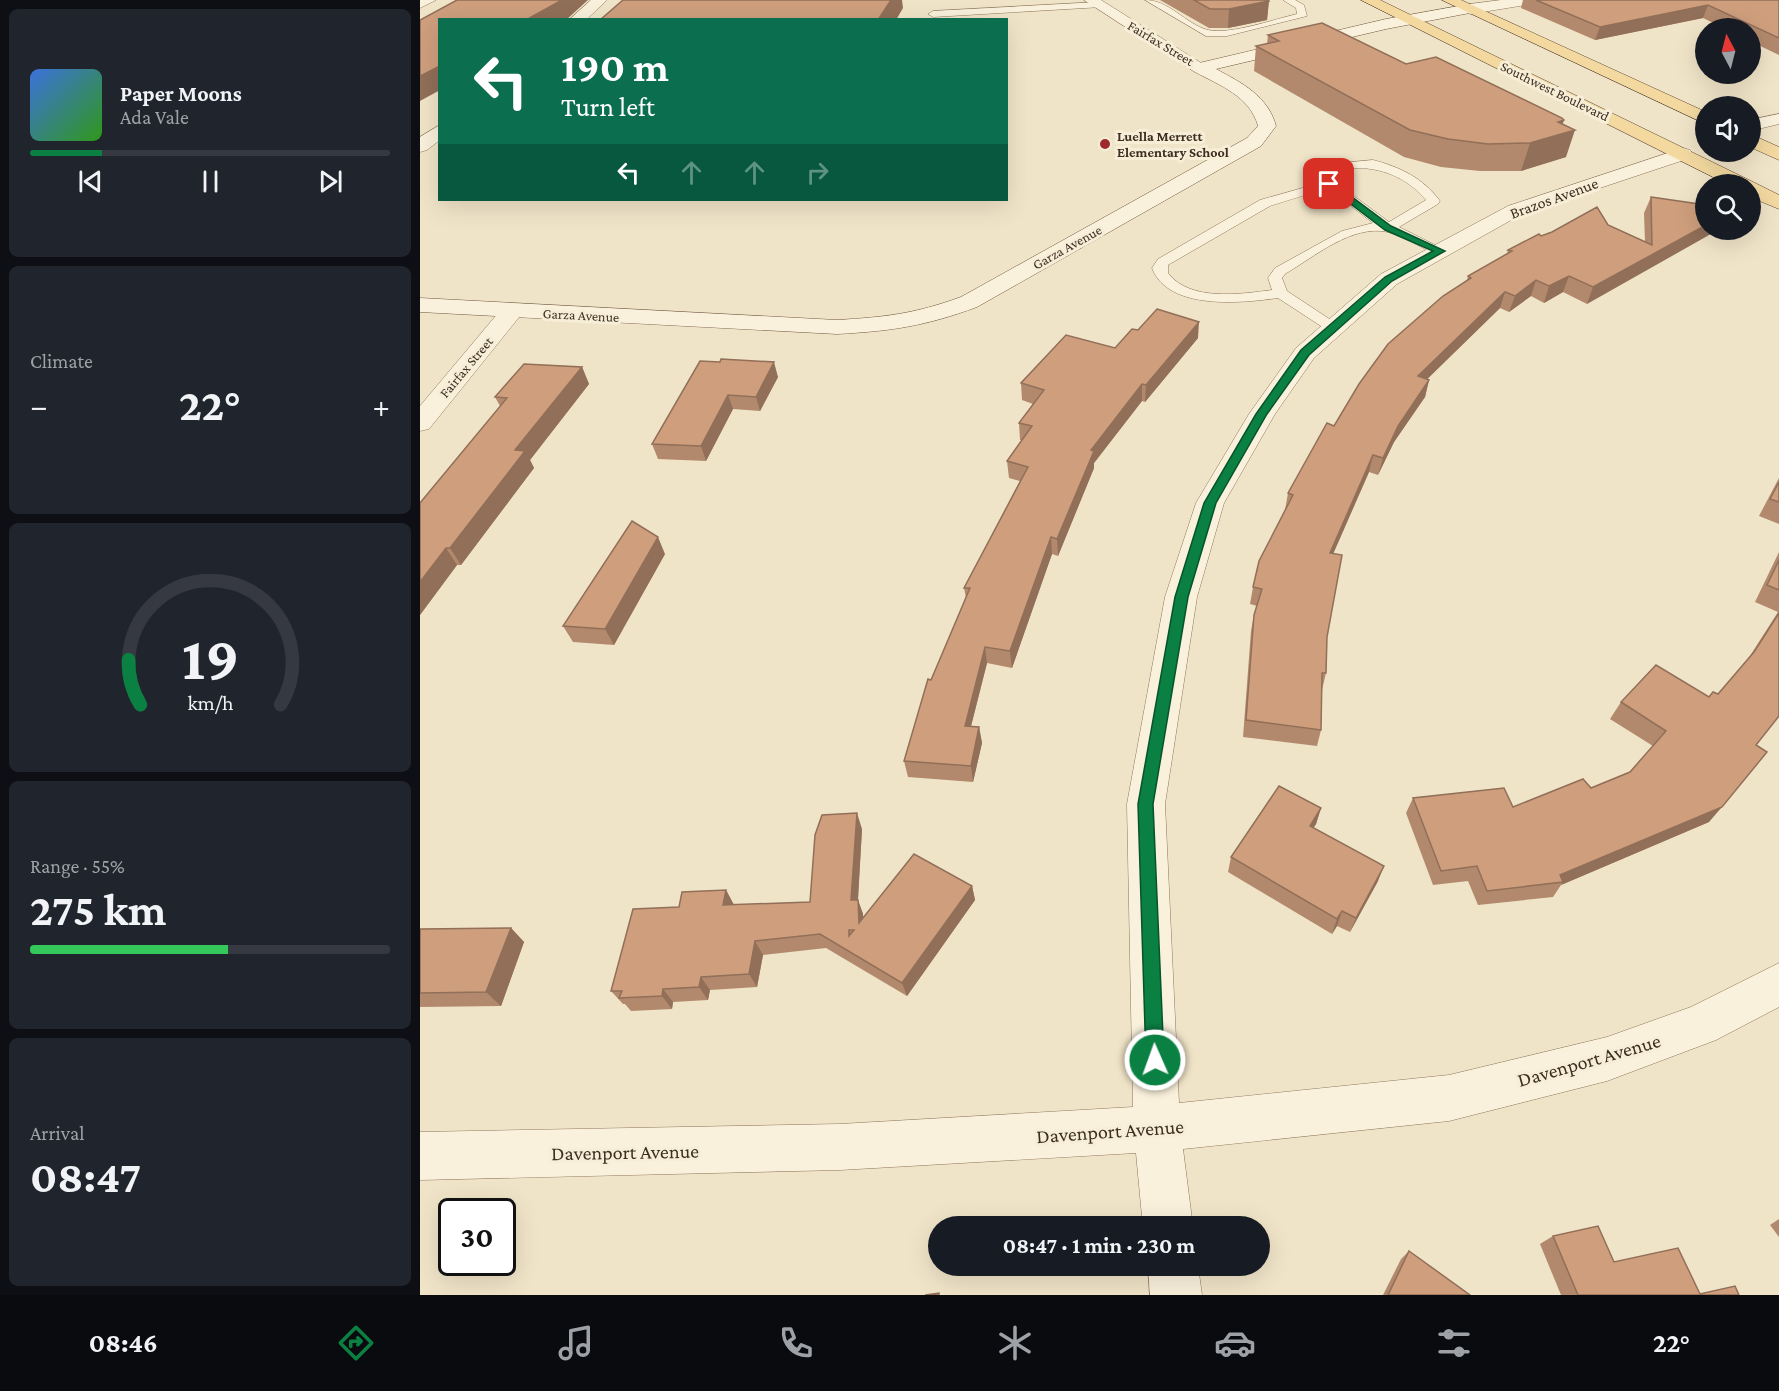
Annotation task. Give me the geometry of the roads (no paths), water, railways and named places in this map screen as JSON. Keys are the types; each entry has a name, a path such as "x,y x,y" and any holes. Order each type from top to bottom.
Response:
{"main road":[{"name":"Southwest Boulevard","path":"1368,0 1722,174"},
{"path":"1449,0 1695,114"},
{"path":"1761,145 1779,154"},
{"path":"1761,194 1779,203"}],"street":[{"path":"420,4 429,0"},
{"path":"578,18 600,0"},
{"path":"1201,68 1410,20 1532,0"},
{"name":"Fairfax Street","path":"1095,3 1201,68"},
{"name":"Garza Avenue","path":"420,305 837,327 890,324 925,318 969,302 1254,142 1267,126 1266,113 1253,100 1201,68"},
{"path":"1761,123 1779,119"},
{"name":"Brazos Avenue","path":"1167,1216 1157,1129 1146,804 1181,597 1210,503 1262,414 1305,352 1389,279 1515,210 1683,154"},
{"name":"Fairfax Street","path":"420,423 512,311"},
{"name":"Davenport Avenue","path":"420,1156 840,1147 1157,1129 1449,1098 1606,1059 1701,1025 1779,984"},
{"path":"1174,1276 1176,1295"}],"lane":[{"path":"934,0 932,17 1095,3"},
{"path":"1150,0 1206,33 1227,33 1302,16 1301,7 1288,0"},
{"path":"1332,327 1281,293 1275,278 1281,271 1354,230 1388,228 1429,206 1433,201 1429,194 1385,166 1373,164 1330,170 1324,174 1329,184 1388,228 1440,251"},
{"path":"1281,293 1212,300 1173,286 1161,275 1159,268 1163,262 1265,203 1329,184"}],"place":[{"name":"Luella Merrett Elementary School","path":"1105,144"}]}
